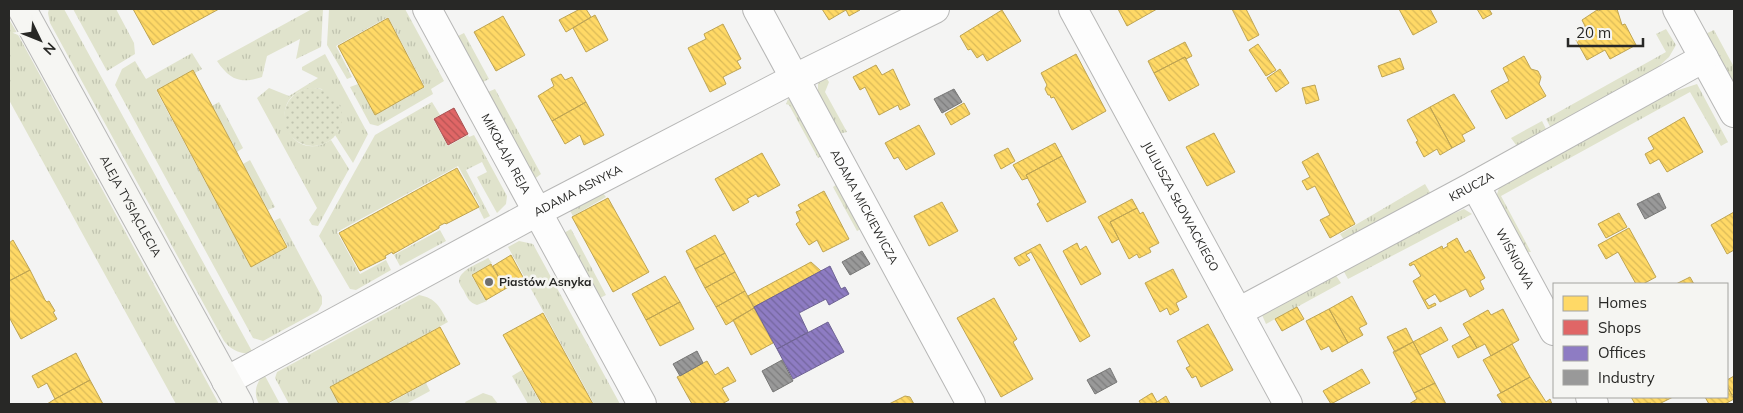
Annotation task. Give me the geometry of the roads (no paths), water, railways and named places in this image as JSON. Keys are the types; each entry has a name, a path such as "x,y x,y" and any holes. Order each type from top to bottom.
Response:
{"street":[{"name":"ALEJA TYSIĄCLECIA","path":"22,9 239,404"},
{"name":"MIKOŁAJA REJA","path":"427,9 642,404"},
{"name":"ADAMA MICKIEWICZA","path":"757,9 971,404"},
{"name":"ADAMA ASNYKA","path":"226,381 537,212 796,78 935,9"},
{"name":"JULIUSZA SŁOWACKIEGO","path":"1073,9 1288,404"},
{"path":"1677,9 1734,113"},
{"name":"KRUCZA","path":"1238,312 1475,185 1704,58"},
{"name":"WIŚNIOWA","path":"1475,185 1553,329"}],"place":[{"name":"Piastów Asnyka","path":"489,282"}]}
